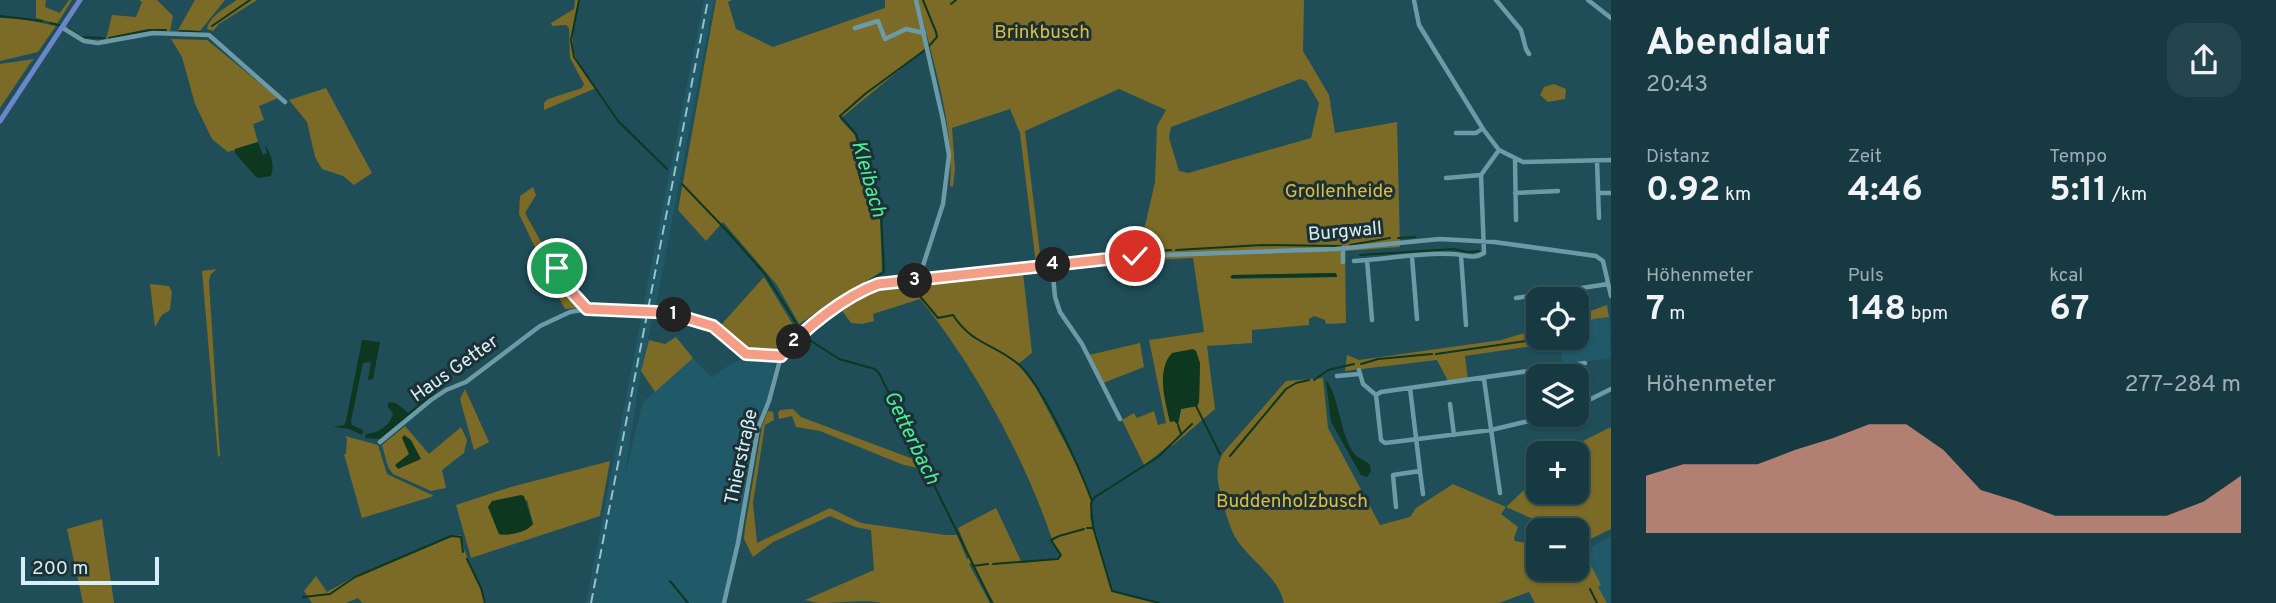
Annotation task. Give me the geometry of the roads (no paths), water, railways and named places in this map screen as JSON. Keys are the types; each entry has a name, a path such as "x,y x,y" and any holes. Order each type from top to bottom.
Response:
{"main road":[{"path":"0,121 80,0"}],"street":[{"path":"916,0 947,142 949,165 943,204 918,281"},
{"path":"1414,0 1419,25 1483,129 1499,150 1524,162 1611,160"},
{"path":"1496,0 1521,30 1525,49 1529,54"},
{"path":"1588,0 1611,18"},
{"path":"855,28 878,21 885,39 906,29 924,33"},
{"path":"63,28 84,40 99,43 153,33 209,35 285,102"},
{"path":"1456,133 1476,133 1483,129"},
{"path":"1354,261 1453,254 1482,255 1481,175 1499,150"},
{"path":"1515,159 1516,220"},
{"path":"1597,161 1599,218"},
{"path":"1446,178 1481,175"},
{"path":"1515,193 1558,191"},
{"path":"1598,193 1611,193"},
{"name":"Burgwall","path":"918,281 1135,256 1343,248 1440,239 1483,241 1596,256 1602,261 1611,296"},
{"path":"1343,248 1343,262"},
{"path":"1461,256 1466,325"},
{"path":"1412,257 1416,320"},
{"path":"1367,260 1372,320"},
{"path":"1052,265 1055,296 1060,312 1082,344 1120,419"},
{"path":"557,268 568,288 587,309"},
{"name":"Thierstraße","path":"724,603 738,543 758,428 769,401 781,356 806,331 870,287 918,281"},
{"path":"1517,298 1608,284"},
{"name":"Haus Getter","path":"380,442 431,400 466,382 540,326 563,314 587,309 656,312 713,326 746,354 781,356"},
{"path":"1579,364 1585,363"},
{"path":"1337,376 1359,372 1363,384 1376,395 1382,443 1491,430 1526,422"},
{"path":"1376,395 1381,392 1526,373"},
{"path":"1484,379 1500,494"},
{"path":"1410,388 1423,494"},
{"path":"1589,400 1611,389"},
{"path":"1450,404 1454,435"},
{"path":"1396,508 1393,475 1420,471"}],"waterway":[{"path":"212,26 250,0"},
{"name":"Getterbach","path":"579,0 571,40 574,57 618,121 667,169"},
{"name":"Kleibach","path":"923,0 937,37 929,46"},
{"path":"951,4 956,0"},
{"path":"0,16 42,21"},
{"path":"50,23 59,25"},
{"path":"69,29 81,37 104,38"},
{"path":"109,38 149,30 166,30"},
{"path":"180,31 200,32"},
{"name":"Kleibach","path":"804,326 884,272 881,212 856,134 840,116 925,50"},
{"name":"Getterbach","path":"682,184 765,274 805,337 839,359 875,369 879,373 992,603"},
{"path":"1398,238 1415,237"},
{"path":"1350,245 1390,238"},
{"path":"1176,250 1262,245 1341,246"},
{"path":"1360,255 1454,249 1479,251"},
{"path":"1142,252 1171,250"},
{"path":"1082,259 1130,253"},
{"path":"1039,263 1076,259"},
{"path":"966,272 1032,264"},
{"path":"875,280 905,279"},
{"path":"908,282 938,318 953,315 968,332 1008,356 1027,373 1049,407 1092,501"},
{"path":"1436,354 1526,341"},
{"path":"1361,364 1378,359 1432,354"},
{"path":"1314,380 1328,370 1354,364"},
{"path":"1230,456 1286,389 1309,380"},
{"path":"1196,406 1220,454"},
{"path":"1087,528 1093,528 1091,503 1095,497 1158,457 1192,424"},
{"path":"1178,425 1181,434"},
{"path":"1093,527 1112,591 1159,603"},
{"path":"993,564 1058,559 1061,555 1051,540 1084,529"},
{"path":"303,597 330,594 355,577 451,536 461,537 463,552"},
{"path":"467,559 485,603"},
{"path":"973,566 988,564"},
{"path":"670,581 688,603"},
{"path":"1590,589 1597,603"}],"railway":[{"path":"591,603 708,0"}],"park label":[{"name":"Brinkbusch","path":"1042,33"},
{"name":"Grollenheide","path":"1339,192"},
{"name":"Buddenholzbusch","path":"1292,502"}]}
